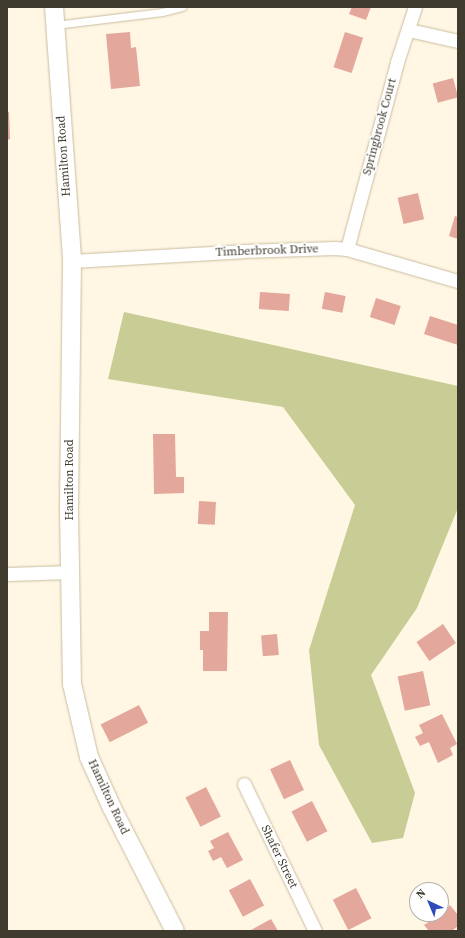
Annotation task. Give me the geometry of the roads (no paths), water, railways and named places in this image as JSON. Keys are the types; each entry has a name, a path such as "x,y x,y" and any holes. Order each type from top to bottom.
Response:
{"street":[{"name":"Hamilton Road","path":"54,7 72,261 72,684 89,757 112,808 175,931"},
{"name":"Springbrook Court","path":"347,249 397,62 409,30 415,7"},
{"path":"409,30 458,41"},
{"name":"Timberbrook Drive","path":"72,261 243,251 347,249 458,281"},
{"path":"7,574 71,572"},
{"name":"Shafer Street","path":"244,784 315,931"}],"lane":[{"path":"55,25 162,12 182,7"}]}
